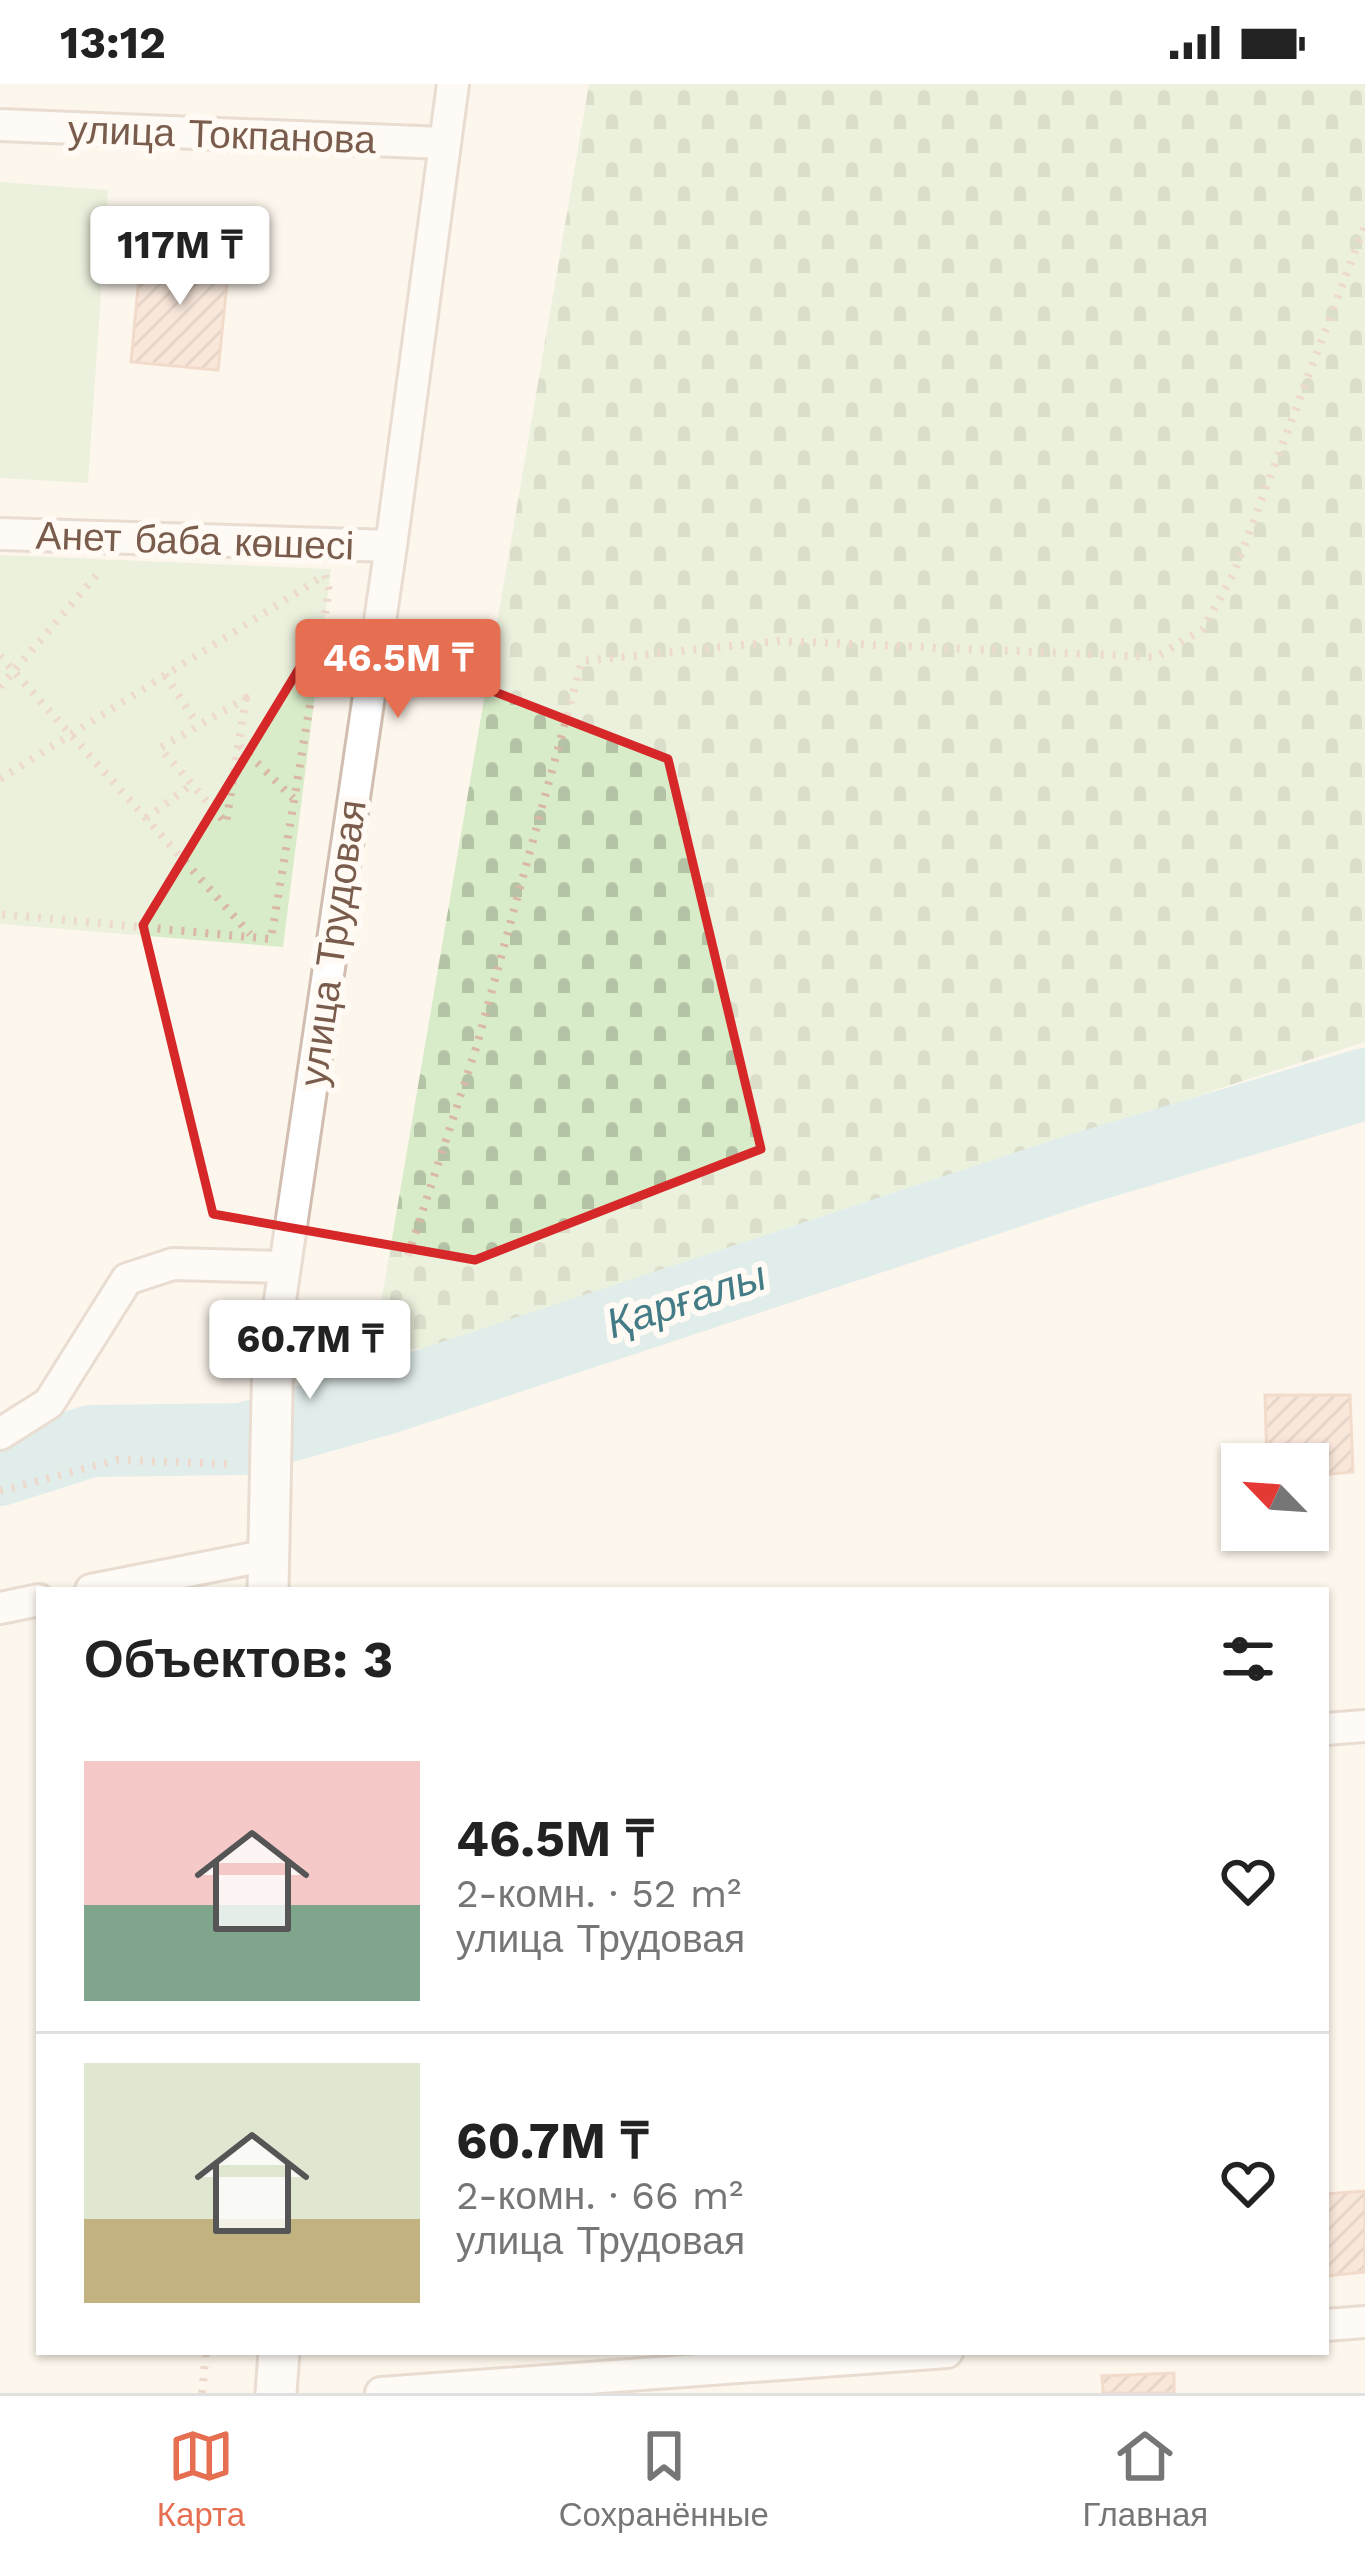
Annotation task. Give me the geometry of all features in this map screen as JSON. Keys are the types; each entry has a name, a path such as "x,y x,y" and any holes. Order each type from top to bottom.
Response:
{"street":[{"name":"улица Трудовая","path":"268,1572 273,1348 391,546 453,84"},
{"name":"улица Токпанова","path":"0,125 443,143"},
{"name":"Анет баба көшесі","path":"0,534 391,546"},
{"path":"0,1434 49,1403 127,1279 172,1264 284,1267"},
{"path":"120,1587 268,1572"},
{"path":"0,1608 36,1601"},
{"path":"1329,1729 1365,1726"},
{"path":"1329,2324 1365,2322"},
{"path":"276,2393 279,2355"},
{"path":"381,2393 906,2355"}],"path":[{"path":"408,1256 477,1045 582,661 780,641 1156,657 1203,629 1234,573 1365,225"},
{"path":"0,687 107,564"},
{"path":"303,574 325,574"},
{"path":"0,779 325,574"},
{"path":"0,914 271,938 329,590 325,574"},
{"path":"0,656 251,935"},
{"path":"165,675 198,725"},
{"path":"246,698 239,745 226,823 160,748 246,698"},
{"path":"239,745 294,799"},
{"path":"146,818 191,784"},
{"path":"0,1491 117,1460 273,1463"},
{"path":"202,2393 206,2355"}],"highlighted area":[{"path":"325,626 668,759 761,1149 475,1260 213,1214 143,925"}],"green space":[{"path":"589,84 1365,84 1365,1042 520,1334 440,1348 373,1350"},
{"path":"0,182 108,190 88,483 0,478"},
{"path":"0,555 331,569 283,947 0,924"}],"building":[{"path":"142,246 230,255 218,370 131,362"},
{"path":"1265,1395 1350,1395 1353,1472 1329,1474 1329,1443 1266,1443"},
{"path":"1365,2191 1365,2272 1329,2276 1329,2194"},
{"path":"1174,2373 1174,2393 1103,2393 1102,2376"}],"waterway":[{"name":"Қарғалы","path":"0,1470 91,1441 242,1439 387,1398 1077,1170 1365,1084"}]}
